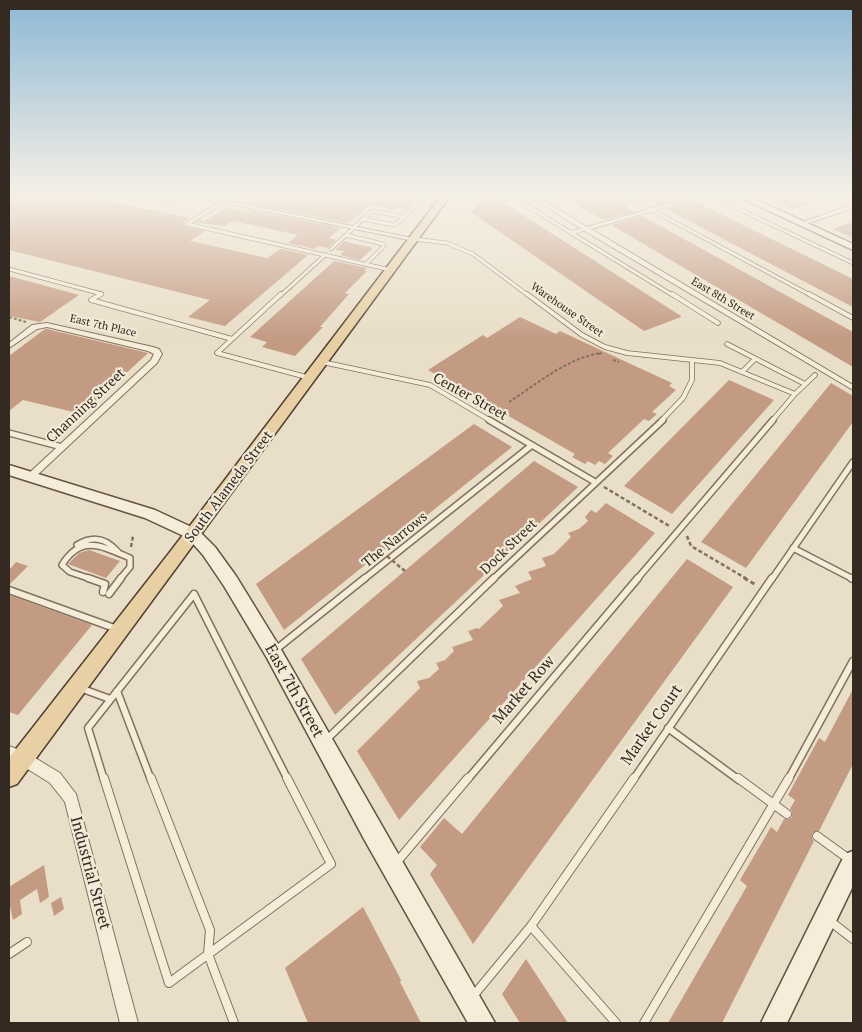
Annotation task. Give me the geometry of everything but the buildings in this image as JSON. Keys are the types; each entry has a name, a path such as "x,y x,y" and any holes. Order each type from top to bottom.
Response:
{"main road":[{"name":"South Alameda Street","path":"13,762 76,687 120,630 410,244"},
{"name":"East 7th Street","path":"9,470 150,514 193,534 208,551 230,581 273,652 392,867 482,1023"},
{"path":"774,1023 853,862"}],"street":[{"name":"East 8th Street","path":"612,244 853,388"},
{"name":"East 7th Place","path":"9,346 40,325 54,326 150,348 158,354"},
{"name":"Channing Street","path":"30,477 154,361 158,354"},
{"name":"Industrial Street","path":"13,762 55,778 70,800 129,1023"}],"lane":[{"path":"277,244 391,270"},
{"path":"332,249 337,244"},
{"path":"366,264 384,244"},
{"name":"Warehouse Street","path":"450,244 473,254 582,335 605,347 628,353 720,363 795,394"},
{"path":"589,244 718,323"},
{"path":"716,244 853,318"},
{"path":"813,244 853,263"},
{"path":"310,378 217,353 325,255"},
{"path":"9,269 102,294 91,300 232,339"},
{"path":"727,344 805,384"},
{"path":"742,372 755,359"},
{"name":"Dock Street","path":"324,743 595,482 662,421 683,398 692,380 692,360"},
{"name":"Center Street","path":"322,362 430,385 595,482"},
{"name":"Market Row","path":"392,867 795,394 815,375"},
{"path":"9,434 62,447"},
{"name":"The Narrows","path":"273,652 532,445"},
{"name":"Market Court","path":"469,1000 489,979 530,926 853,462"},
{"path":"103,592 105,584 70,572 62,565 74,549 87,538 99,537 107,540 118,553"},
{"path":"74,549 86,544 130,558 130,567 109,594"},
{"path":"794,548 853,579"},
{"path":"9,590 120,630"},
{"path":"194,594 331,864 168,983 88,728 117,691 194,594"},
{"path":"644,1023 774,805 853,661"},
{"path":"76,687 110,699"},
{"path":"117,691 210,930 208,954 234,1023"},
{"path":"668,728 787,814"},
{"path":"817,836 853,862"},
{"path":"826,918 853,940"},
{"path":"530,926 616,1023"},
{"path":"9,954 27,942"}],"path":[{"path":"9,317 26,322"},
{"path":"509,402 573,362 593,353 595,354"},
{"path":"614,360 618,362"},
{"path":"595,482 671,527"},
{"path":"131,547 133,536"},
{"path":"687,536 691,546 764,591"},
{"path":"382,552 404,571"}]}
